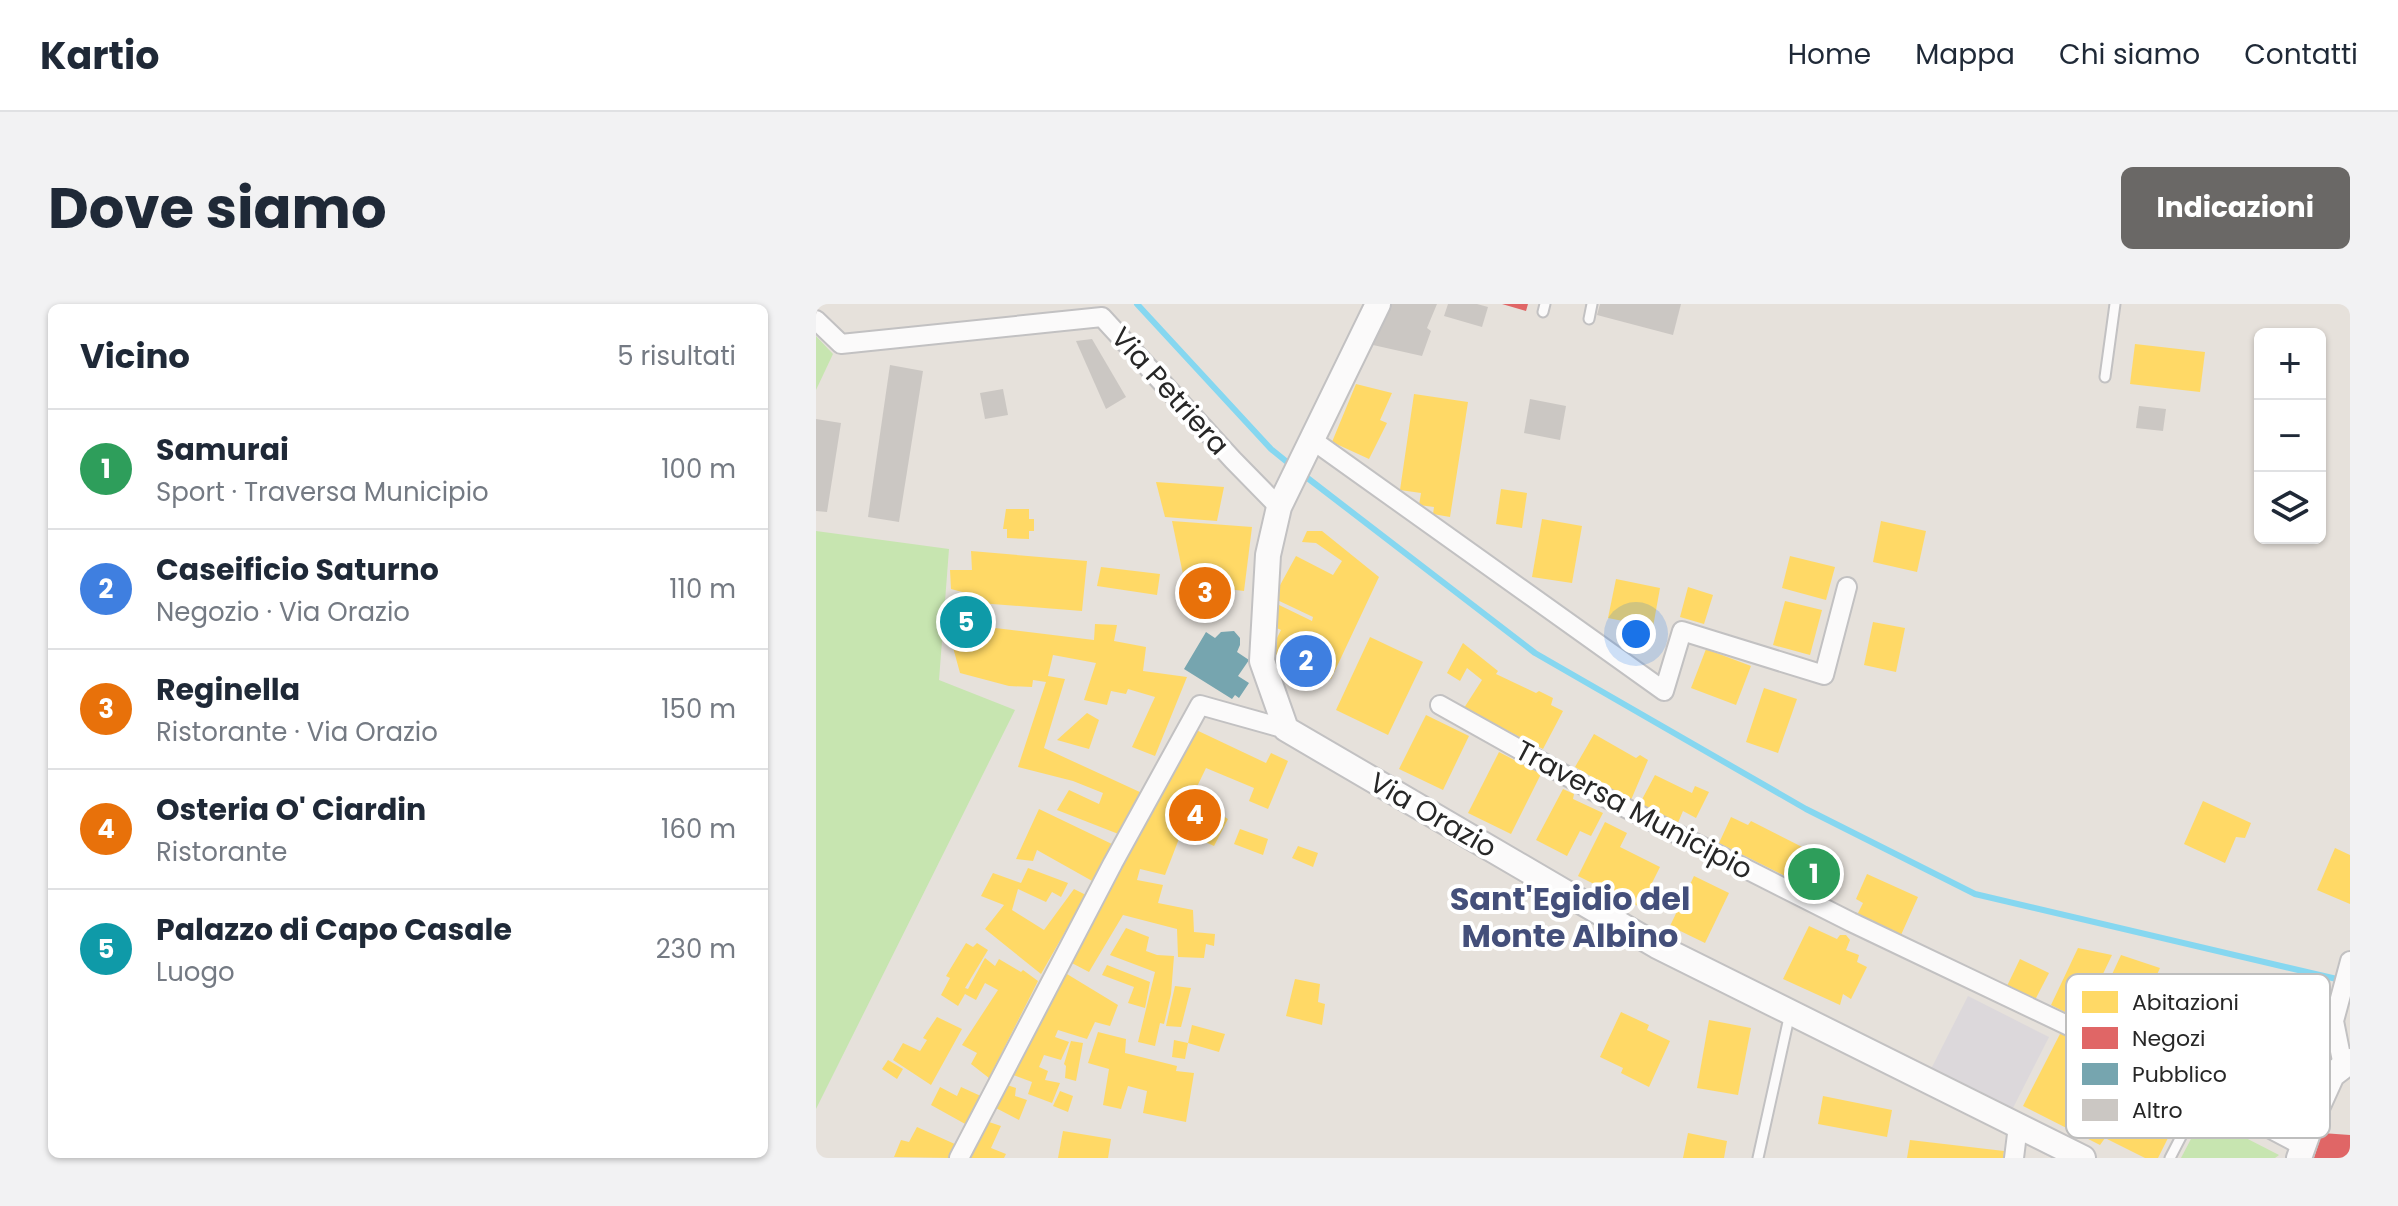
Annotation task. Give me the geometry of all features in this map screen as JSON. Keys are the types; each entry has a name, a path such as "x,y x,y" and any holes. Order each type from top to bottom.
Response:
{"street":[{"path":"1286,729 1262,661 1268,555 1279,507 1378,304"},
{"name":"Via Petriera","path":"816,320 841,344 1102,317 1279,507"},
{"path":"1311,439 1664,691 1682,631 1824,675 1847,587"},
{"path":"959,1158 1113,863 1200,705 1286,729"},
{"name":"Traversa Municipio","path":"1440,705 1619,805 1851,922 2066,1025"},
{"name":"Via Orazio","path":"1286,729 1657,946 2083,1158"},
{"path":"2330,1079 2347,1064 2336,1016 2350,961"},
{"path":"2014,1158 2018,1126"},
{"name":"Traversa Municipio","path":"2277,1138 2301,1152"}],"lane":[{"path":"1589,319 1592,304"},
{"path":"2105,377 2115,304"},
{"path":"1758,1158 1790,1012"},
{"path":"2170,1158 2180,1138"}],"shaded area":[{"path":"1968,996 2049,1037 2012,1110 1931,1069"}],"green space":[{"path":"816,336 833,354 816,390"},
{"path":"816,531 949,549 939,680 1015,710 816,1109"},
{"path":"2191,1138 2246,1138 2279,1155 2275,1158 2181,1158"}],"building: Abitazioni":[{"path":"2135,344 2205,352 2200,392 2130,384"},
{"path":"1356,384 1392,393 1380,420 1387,423 1369,459 1332,442"},
{"path":"1414,394 1468,402 1450,517 1433,514 1434,507 1419,505 1421,493 1400,490"},
{"path":"1156,482 1224,487 1217,521 1165,517"},
{"path":"1501,489 1527,493 1522,528 1496,524"},
{"path":"1006,509 1029,509 1029,519 1034,519 1034,531 1029,531 1029,539 1007,538 1007,529 1003,529"},
{"path":"1542,519 1582,526 1572,583 1532,577"},
{"path":"1172,521 1252,527 1244,591 1185,584"},
{"path":"1881,521 1926,531 1917,572 1873,562"},
{"path":"1307,531 1322,531 1379,577 1331,679 1318,673 1316,678 1270,652 1281,630 1268,624 1277,604 1312,621 1313,617 1273,598 1296,556 1333,575 1342,561 1316,543 1302,542"},
{"path":"971,551 1087,561 1082,611 979,603 987,627 1094,640 1095,624 1117,625 1114,641 1146,647 1143,671 1187,677 1155,756 1132,747 1155,697 1128,689 1126,694 1111,691 1107,705 1084,700 1096,663 1053,655 1048,676 1065,679 1044,748 1142,793 1121,835 1057,810 1069,790 1099,804 1103,793 1073,781 1018,767 1046,682 1033,680 1032,687 1009,686 960,673 945,618 966,593 951,589 950,570 972,570"},
{"path":"1790,556 1835,567 1826,600 1782,588"},
{"path":"1101,567 1160,574 1157,595 1097,586"},
{"path":"1616,579 1660,588 1653,627 1608,618"},
{"path":"1688,587 1713,595 1704,624 1680,617"},
{"path":"1785,601 1822,610 1810,655 1773,645"},
{"path":"1873,622 1905,628 1896,672 1864,665"},
{"path":"1370,637 1423,662 1388,735 1336,710"},
{"path":"1463,643 1498,671 1496,674 1553,698 1551,705 1563,711 1543,749 1464,708 1482,680 1467,668 1460,681 1447,673"},
{"path":"1706,649 1751,666 1736,705 1691,688"},
{"path":"1764,688 1797,699 1778,753 1746,742"},
{"path":"1087,713 1099,720 1089,749 1057,740"},
{"path":"1426,715 1469,736 1443,790 1399,769"},
{"path":"1192,728 1266,763 1271,753 1288,761 1268,809 1249,801 1254,788 1206,768 1192,797 1228,819 1214,846 1182,831 1165,875 1140,869 1137,880 1163,885 1158,903 1193,910 1194,932 1215,934 1214,946 1206,944 1204,958 1178,957 1177,929 1123,915 1089,972 1068,961"},
{"path":"1594,734 1636,758 1640,755 1648,760 1631,800 1575,767"},
{"path":"1499,752 1541,774 1511,834 1468,813"},
{"path":"1655,775 1692,793 1695,786 1709,792 1696,818 1683,811 1677,825 1639,805"},
{"path":"1563,789 1574,794 1573,799 1603,813 1591,836 1580,831 1567,856 1536,840"},
{"path":"2203,801 2251,823 2245,838 2236,837 2225,863 2184,844"},
{"path":"1039,809 1114,845 1094,882 1037,850 1033,861 1016,859"},
{"path":"1731,817 1748,825 1751,821 1812,852 1797,882 1719,843"},
{"path":"1605,822 1627,833 1620,847 1660,867 1640,907 1578,876"},
{"path":"1240,829 1268,839 1263,855 1234,844"},
{"path":"1298,846 1318,853 1313,867 1292,858"},
{"path":"2335,848 2350,855 2350,904 2317,890"},
{"path":"1028,868 1068,883 1061,897 1052,892 1046,902 1018,889 1012,910 1044,930 1074,889 1086,895 1041,974 985,929 1004,905 981,896 993,873 1021,883"},
{"path":"1867,874 1918,897 1901,935 1857,915 1863,903 1856,899"},
{"path":"1694,876 1729,893 1705,943 1670,926"},
{"path":"1809,926 1837,939 1840,935 1846,935 1850,940 1846,950 1859,955 1857,962 1867,967 1851,999 1843,994 1840,1005 1783,979"},
{"path":"1126,928 1149,937 1146,951 1174,956 1171,994 1155,1046 1138,1042 1155,972 1110,955"},
{"path":"966,943 973,947 977,943 988,950 965,988 968,989 985,958 995,966 999,959 1038,981 989,1078 971,1064 977,1053 962,1045 998,990 985,983 976,1000 965,994 958,1006 941,995 950,978 946,976"},
{"path":"2078,948 2112,955 2103,974 2066,974 2066,1012 2051,1005"},
{"path":"2121,955 2160,968 2157,974 2112,974"},
{"path":"2020,959 2049,973 2035,1000 2007,986"},
{"path":"1107,965 1150,982 1145,1008 1128,1003 1134,987 1102,975"},
{"path":"1062,971 1118,1005 1110,1026 1095,1022 1087,1039 1058,1030 1055,1037 1069,1042 1061,1060 1044,1055 1039,1067 1048,1071 1045,1080 1060,1083 1052,1103 1028,1094 1032,1082 1008,1073"},
{"path":"1295,979 1320,984 1318,1002 1325,1004 1322,1025 1286,1016"},
{"path":"1175,986 1191,988 1181,1027 1166,1026"},
{"path":"1621,1012 1649,1025 1647,1030 1670,1041 1649,1087 1621,1073 1623,1068 1600,1057"},
{"path":"937,1017 962,1029 931,1085 893,1060 903,1043 920,1051 927,1040 923,1038"},
{"path":"1709,1020 1751,1028 1738,1095 1697,1088"},
{"path":"1192,1025 1225,1034 1219,1052 1188,1043"},
{"path":"1098,1032 1126,1039 1125,1053 1177,1066 1176,1071 1194,1073 1186,1122 1143,1113 1147,1091 1128,1086 1121,1109 1103,1105 1109,1069 1088,1063"},
{"path":"2061,1032 2066,1035 2066,1128 2023,1106"},
{"path":"1174,1040 1188,1043 1185,1059 1172,1057"},
{"path":"1071,1041 1083,1043 1076,1081 1065,1078 1064,1064"},
{"path":"888,1060 903,1069 897,1079 882,1069"},
{"path":"1004,1084 1016,1088 1015,1096 1027,1100 1019,1120 994,1107"},
{"path":"940,1087 957,1096 961,1087 983,1097 967,1125 931,1105"},
{"path":"1060,1091 1073,1096 1068,1112 1053,1106"},
{"path":"1823,1096 1892,1110 1887,1137 1818,1124"},
{"path":"983,1120 1001,1126 991,1148 1006,1154 1004,1158 966,1158"},
{"path":"917,1127 957,1145 951,1158 894,1157 901,1140 909,1142"},
{"path":"1063,1131 1111,1139 1108,1158 1058,1158"},
{"path":"1688,1133 1727,1141 1724,1158 1683,1158"},
{"path":"2086,1138 2105,1138 2100,1145"},
{"path":"2105,1138 2168,1138 2158,1158 2145,1158"},
{"path":"1910,1140 2004,1151 2003,1158 1907,1158"}],"building: Negozi":[{"path":"1502,304 1528,304 1526,311"},
{"path":"1185,584 1211,588 1210,600 1190,598"},
{"path":"2330,1134 2350,1135 2350,1158 2314,1158 2320,1138 2330,1138"}],"building: Pubblico":[{"path":"1234,631 1240,638 1237,652 1249,660 1238,676 1249,683 1239,698 1235,695 1232,699 1184,669 1206,632 1215,638 1221,632"},
{"path":"1810,856 1830,865 1817,892 1797,882"}],"building: Altro":[{"path":"1390,304 1437,304 1427,328 1431,331 1422,356 1373,345"},
{"path":"1448,304 1488,307 1482,327 1444,316"},
{"path":"1600,304 1681,304 1673,335 1597,315"},
{"path":"1092,339 1126,397 1106,409 1076,341"},
{"path":"890,365 923,371 899,522 868,517"},
{"path":"1003,389 1008,415 985,419 980,393"},
{"path":"1530,399 1566,406 1560,440 1524,433"},
{"path":"2139,406 2166,409 2163,431 2136,428"},
{"path":"816,419 841,423 827,512 816,511"}],"waterway":[{"path":"1137,304 1271,449 1292,466"},
{"path":"1301,473 1535,653 1806,809 1975,894 2315,974"},
{"path":"2330,977 2341,980"}],"place":[{"name":"Reginella","path":"1205,593"},
{"name":"Palazzo di Capo Casale","path":"966,622"},
{"name":"Caseificio Saturno","path":"1306,661"},
{"name":"Osteria O' Ciardin","path":"1195,815"},
{"name":"Samurai","path":"1814,874"}],"district":[{"name":"Sant'Egidio del Monte Albino","path":"1570,916"}]}
